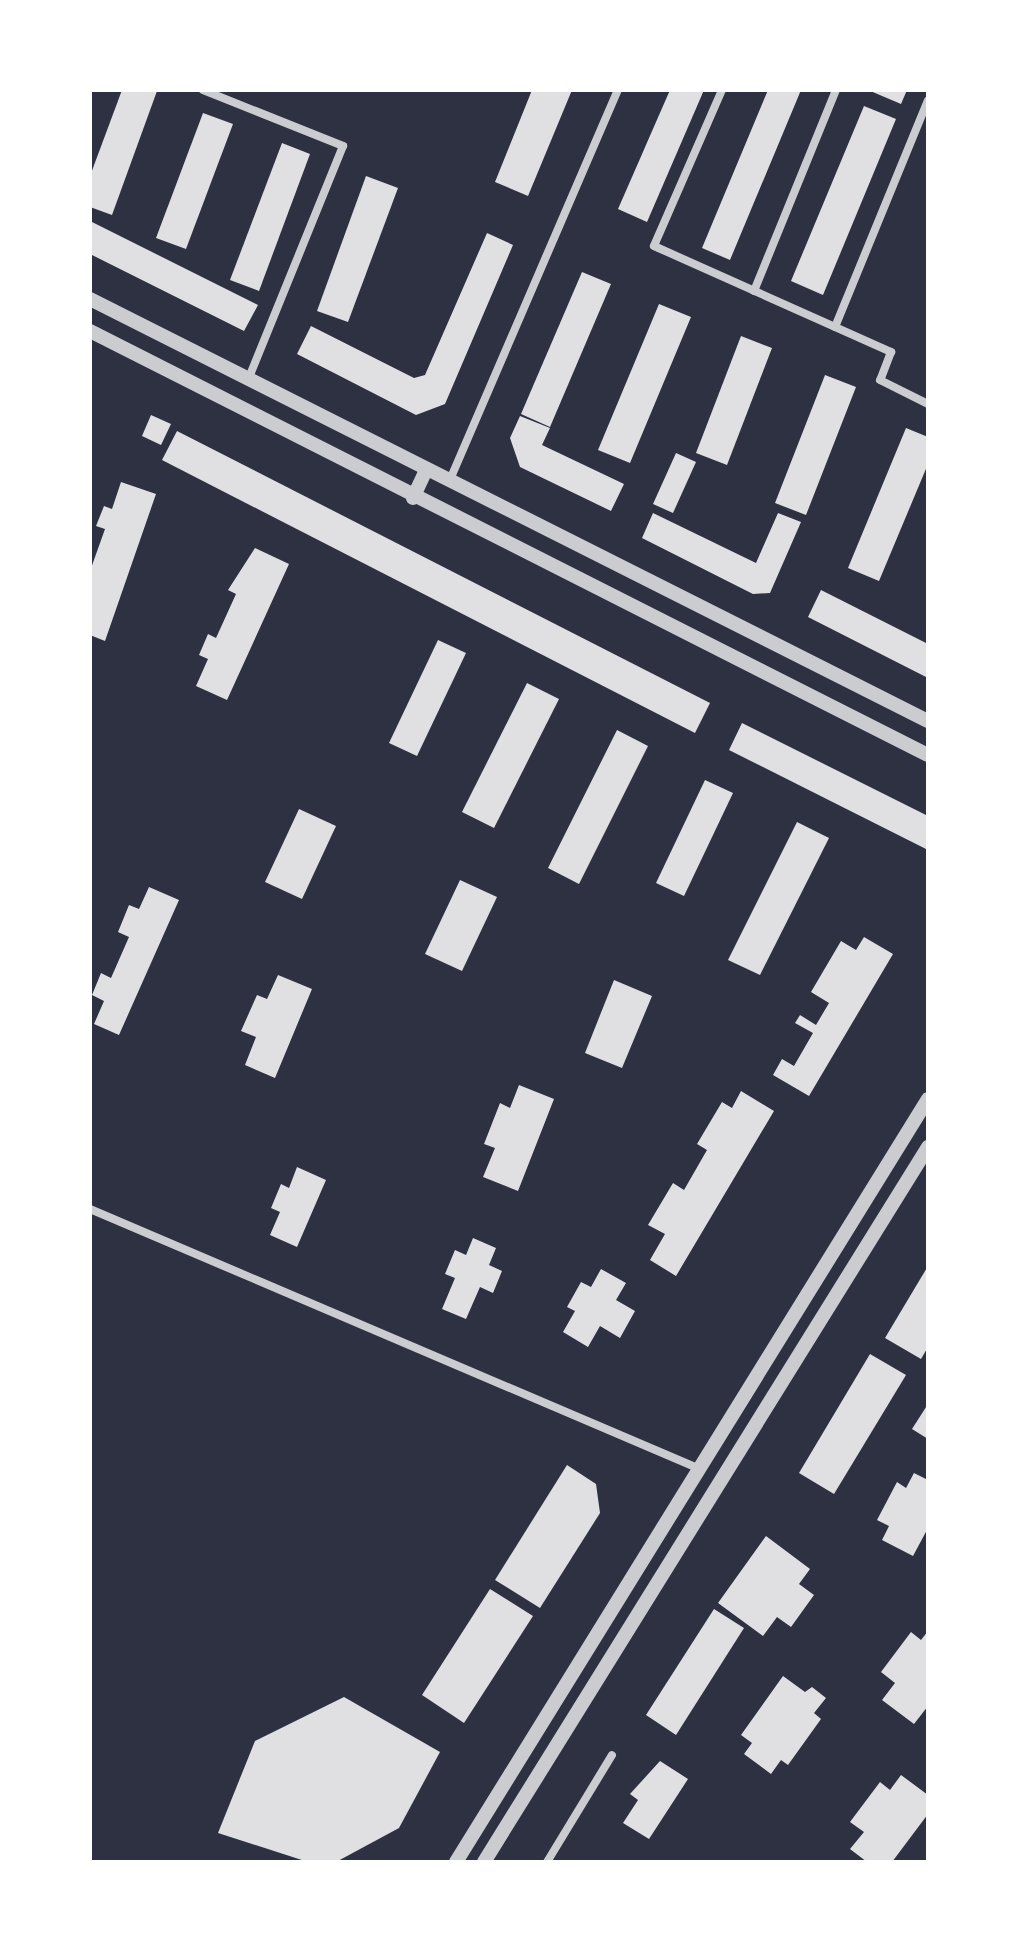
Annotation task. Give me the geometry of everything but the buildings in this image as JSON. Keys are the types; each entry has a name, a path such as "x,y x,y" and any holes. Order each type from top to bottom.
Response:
{"street":[{"path":"203,90 343,146 249,377"},
{"path":"449,483 618,90"},
{"path":"722,90 654,246 891,352 880,380 928,404"},
{"path":"754,291 836,90"},
{"path":"835,327 928,100"},
{"path":"90,299 249,377 449,483 928,721"},
{"path":"91,335 928,755"},
{"path":"413,498 426,470"},
{"path":"456,1862 928,1099"},
{"path":"484,1862 928,1147"},
{"path":"90,1209 724,1480"},
{"path":"547,1862 612,1755"}]}
